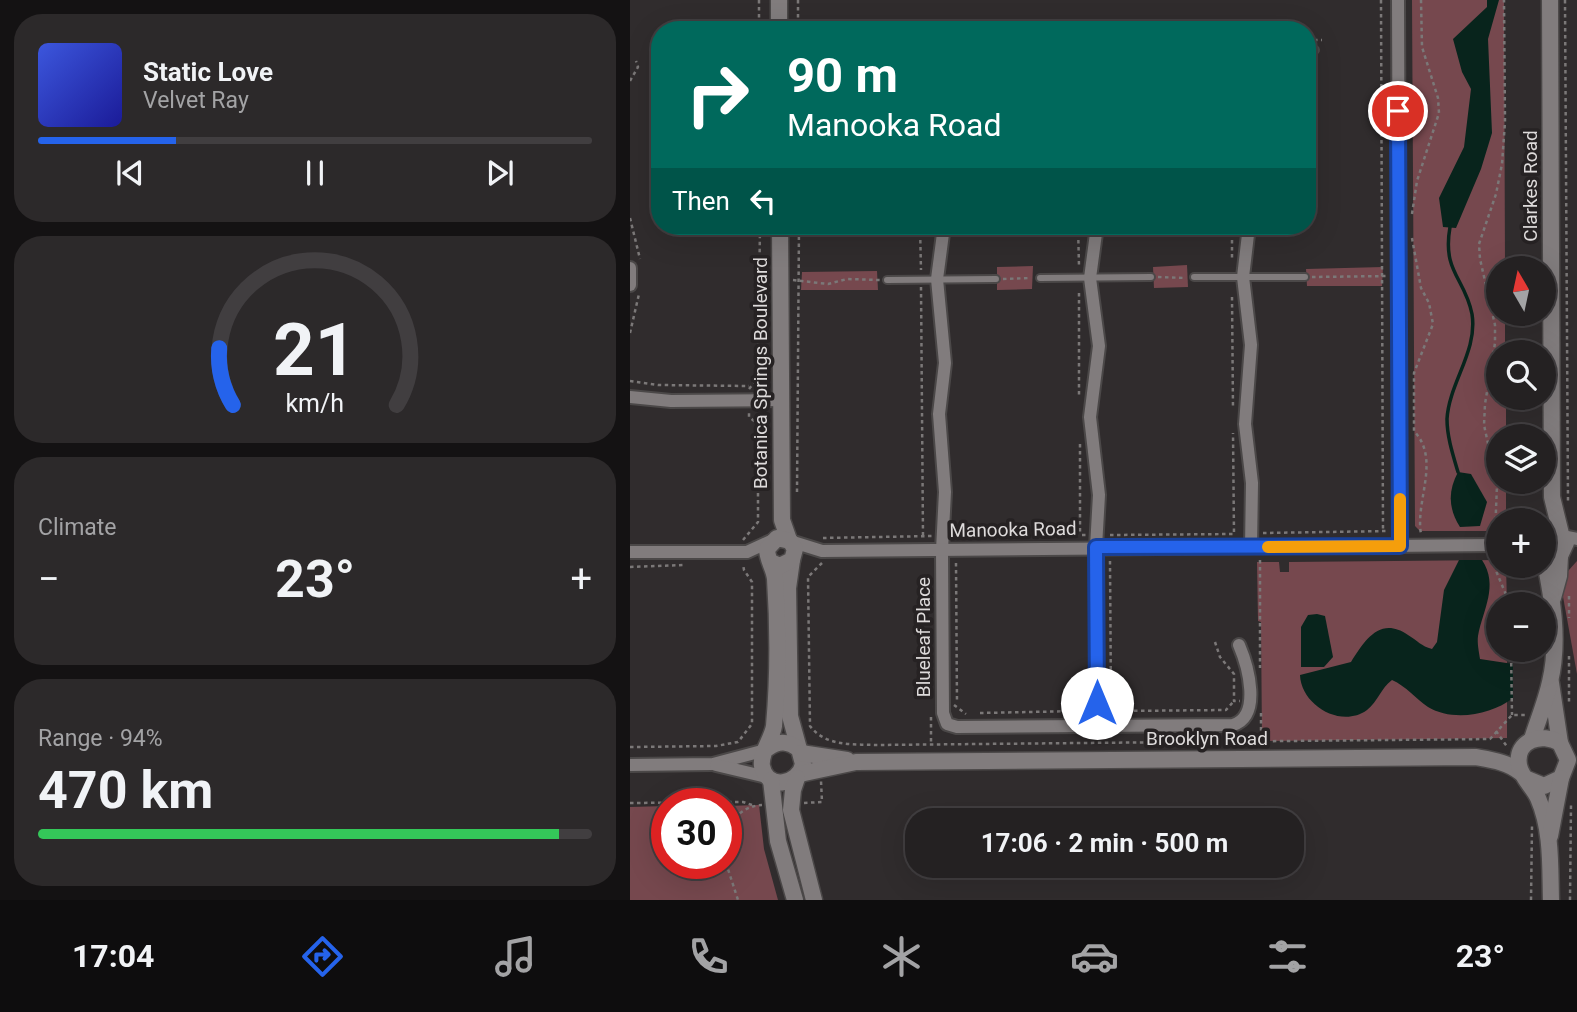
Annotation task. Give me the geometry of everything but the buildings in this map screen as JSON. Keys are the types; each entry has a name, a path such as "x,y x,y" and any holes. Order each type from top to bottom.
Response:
{"street":[{"path":"779,0 779,21"},
{"path":"1398,0 1400,546"},
{"name":"Clarkes Road","path":"1549,508 1552,497 1550,0"},
{"name":"Botanica Springs Boulevard","path":"780,235 781,541"},
{"path":"942,550 946,492 939,414 945,363 937,279 943,235"},
{"path":"1095,235 1084,278 1100,346 1090,417 1098,483 1097,726"},
{"path":"1247,235 1238,277 1251,345 1245,424 1252,483 1251,547"},
{"path":"630,268 630,285"},
{"path":"630,397 657,400 782,400"},
{"name":"Clarkes Road","path":"1552,497 1567,537 1567,553"},
{"path":"781,541 766,554 771,561 775,581 775,703 774,728 762,761 769,778 778,841 795,900"},
{"path":"630,552 745,552 781,541 795,550 788,588 790,716 803,764 792,810 814,900"},
{"name":"Manooka Road","path":"781,541 822,551 942,550 1096,541 1251,547 1400,546 1486,550"},
{"name":"Blueleaf Place","path":"942,550 943,713 947,724 957,727 1233,725 1247,716 1255,701"},
{"name":"Manooka Road","path":"792,560 822,551"},
{"path":"745,552 780,566 792,560"},
{"path":"1555,592 1567,553"},
{"path":"1239,645 1255,701"},
{"path":"1549,838 1567,774 1568,760 1551,681 1551,662"},
{"path":"1516,766 1519,756 1530,741 1551,681"},
{"path":"1530,741 1542,737 1566,745"},
{"name":"Brooklyn Road","path":"800,751 856,762 1475,757 1516,766 1530,741"},
{"path":"712,764 767,749 780,742 787,742 800,751"},
{"name":"Brooklyn Road","path":"798,776 856,762"},
{"path":"630,765 712,764 784,783 798,776"},
{"path":"1516,766 1544,786 1567,774"},
{"path":"1516,766 1538,797 1549,838 1551,900"}],"lane":[{"path":"1194,277 1305,276"},
{"path":"1040,278 1151,277"},
{"path":"887,280 996,279"}],"path":[{"path":"759,0 759,21"},
{"path":"798,0 798,21"},
{"path":"1381,0 1383,530"},
{"path":"1412,217 1417,181 1439,113 1438,98 1422,47 1421,0"},
{"path":"1496,508 1497,485 1484,425 1495,343 1494,325 1479,244 1496,194 1502,164 1505,122 1504,0"},
{"path":"1565,0 1568,505"},
{"path":"1316,40 1322,40"},
{"path":"630,81 638,67 636,61"},
{"path":"1410,228 1421,276 1421,288 1429,303 1433,324 1414,373 1414,430 1422,439 1428,472 1421,498 1420,534"},
{"path":"630,381 658,385 749,386 758,378 760,235"},
{"path":"797,493 799,235"},
{"path":"920,235 923,536"},
{"path":"1079,235 1084,278 1079,400"},
{"path":"1233,235 1238,277 1233,412"},
{"path":"1305,276 1392,276"},
{"path":"1413,276 1421,276"},
{"path":"1151,277 1194,277"},
{"path":"996,279 1040,278"},
{"path":"800,280 828,284 846,279 887,280"},
{"path":"630,747 716,746 738,742 752,724 752,582 744,570 743,540 758,522 758,424 749,417 749,386"},
{"path":"1233,426 1234,534"},
{"path":"1080,440 1080,535"},
{"path":"1433,534 1383,530 1096,541 1080,535 825,537 822,539 822,564 808,577 810,726 818,737 846,744 1490,738 1512,715 1540,715"},
{"path":"1260,560 1260,675"},
{"path":"1110,561 1111,704 1119,711"},
{"path":"956,563 957,705"},
{"path":"1215,642 1220,657 1234,674 1234,701 1255,701 1261,740"},
{"path":"1511,662 1512,715"},
{"path":"1496,731 1507,743 1516,766"},
{"path":"1570,900 1571,796"},
{"path":"630,803 743,802 752,805"},
{"path":"1531,900 1532,823"},
{"path":"731,879 738,900"}],"shaded area":[{"path":"1412,0 1504,0 1505,256 1486,256 1486,326 1505,326 1505,340 1486,340 1486,410 1506,410 1506,424 1486,424 1486,494 1506,494 1506,508 1486,508 1486,531 1420,531 1415,526"},
{"path":"1487,0 1499,0 1488,39 1492,133 1481,169 1456,228 1443,227 1439,198 1464,147 1471,89 1462,72 1453,39 1487,7"},
{"path":"1187,265 1188,287 1154,288 1153,267"},
{"path":"1033,266 1032,289 997,290 997,267"},
{"path":"1383,267 1382,286 1307,286 1306,269"},
{"path":"877,271 878,290 801,290 802,272"},
{"path":"1458,472 1471,474 1487,502 1480,526 1460,527 1453,513 1451,493"},
{"path":"1459,560 1482,560 1490,588 1489,592 1486,592 1486,606 1478,636 1480,659 1513,664 1513,698 1494,709 1472,715 1449,714 1428,707 1392,680 1367,710 1346,717 1324,711 1307,696 1300,675 1351,662 1368,639 1381,629 1398,630 1432,649 1437,642 1444,590"},
{"path":"1486,560 1486,578 1506,578 1507,592 1486,592 1486,662 1507,662 1507,738 1262,741 1261,622 1258,621 1257,562 1279,562 1280,572 1289,572 1289,562"},
{"path":"1577,561 1577,674 1560,580"},
{"path":"1308,615 1325,616 1333,657 1324,667 1301,667 1301,627"},
{"path":"759,805 764,849 778,900 630,900 630,807 651,806 651,879 742,879 742,806"}],"waterway":[{"path":"1450,227 1449,255 1469,302 1473,328 1447,419 1449,439 1458,472"}],"slow traffic":[{"path":"1268,547 1400,546 1400,499"}],"route":[{"path":"1097,703 1096,547 1400,546 1398,111"}]}
